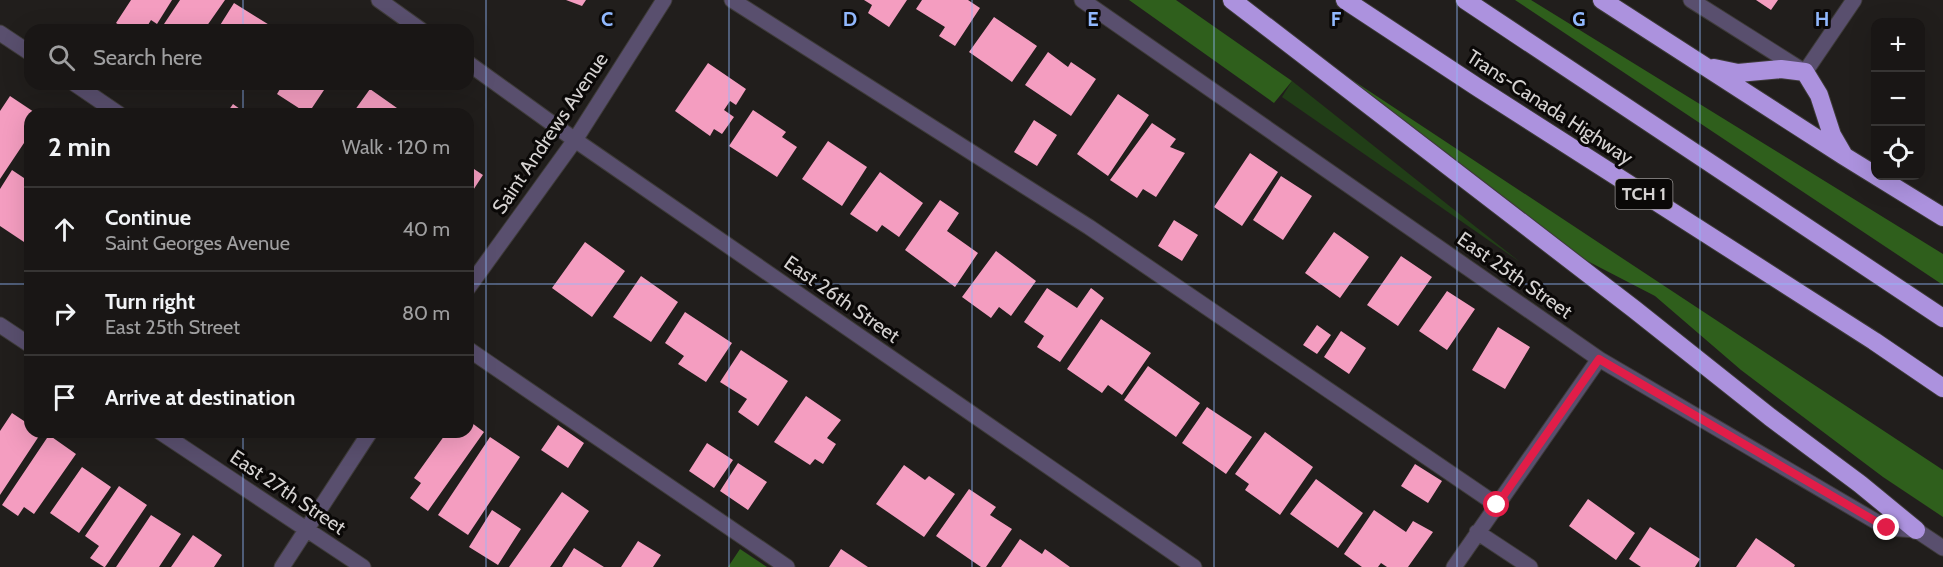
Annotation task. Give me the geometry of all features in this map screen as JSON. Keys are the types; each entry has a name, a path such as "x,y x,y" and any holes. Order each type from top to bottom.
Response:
{"highway":[{"path":"1232,0 1624,301 1916,530"},
{"name":"Trans-Canada Highway","path":"1345,0 1486,93 1874,340 1943,388"},
{"name":"Trans-Canada Highway","path":"1465,0 1943,318"},
{"path":"1602,0 1943,217"},
{"path":"1706,67 1737,73 1781,69 1804,72 1819,94 1832,135 1844,156"}],"street":[{"path":"380,0 414,24"},
{"name":"Saint Andrews Avenue","path":"474,280 575,140 664,0"},
{"path":"732,0 1089,227 1497,505"},
{"name":"East 25th Street","path":"1082,0 1599,359 1887,528 1916,530 1943,548"},
{"path":"1690,0 1804,72 1854,0"},
{"path":"0,33 24,49"},
{"name":"East 26th Street","path":"474,67 575,140 1194,567"},
{"path":"84,90 110,108"},
{"path":"0,325 24,341"},
{"path":"474,353 787,567"},
{"path":"1454,567 1599,359"},
{"name":"East 27th Street","path":"169,438 363,567"},
{"path":"282,567 365,438"},
{"path":"1477,532 1530,567"}],"green space":[{"path":"1129,0 1176,0 1292,81 1274,103"},
{"path":"1515,0 1531,0 1943,254 1943,285"},
{"path":"1313,54 1943,470 1943,517 1883,477 1741,370 1655,296 1570,252"},
{"path":"1292,81 1520,262 1282,97"},
{"path":"740,549 767,567 728,567"}],"building":[{"path":"131,0 172,0 157,24 151,20 149,24 116,23"},
{"path":"180,0 225,0 208,24 164,24"},
{"path":"566,0 586,0 582,6"},
{"path":"864,0 907,0 889,27 868,13 872,5"},
{"path":"922,0 968,0 980,8 955,46 939,36 945,27 916,9"},
{"path":"1756,0 1778,0 1771,10"},
{"path":"234,3 268,24 221,24"},
{"path":"994,17 1037,46 1012,82 969,52"},
{"path":"1048,52 1068,67 1071,62 1096,79 1071,116 1025,85"},
{"path":"708,63 746,89 736,105 730,101 724,110 734,117 722,134 714,129 710,136 675,111"},
{"path":"279,90 324,90 312,108 299,108 277,94"},
{"path":"371,90 397,108 356,108"},
{"path":"1118,94 1149,115 1108,176 1077,154"},
{"path":"10,96 28,108 24,108 24,143 0,179 0,111"},
{"path":"753,110 786,132 782,137 797,147 777,177 729,146"},
{"path":"1034,120 1057,135 1037,166 1014,152"},
{"path":"1152,123 1176,139 1170,147 1185,153 1156,197 1143,189 1137,198 1110,180"},
{"path":"828,141 867,167 842,206 802,179"},
{"path":"1250,153 1278,172 1242,226 1214,207"},
{"path":"474,169 483,175 474,189"},
{"path":"12,170 24,178 24,242 0,226 0,189"},
{"path":"880,172 923,203 899,237 882,225 877,232 850,214"},
{"path":"1281,176 1312,196 1283,240 1253,220"},
{"path":"940,200 959,213 947,231 978,253 955,287 905,250"},
{"path":"1174,220 1198,235 1182,261 1158,246"},
{"path":"1334,232 1369,257 1340,298 1305,273"},
{"path":"585,242 625,271 592,317 552,288"},
{"path":"996,251 1036,281 1011,316 999,307 991,318 962,297"},
{"path":"1401,256 1432,277 1398,326 1367,305"},
{"path":"641,276 678,302 651,342 613,317"},
{"path":"1047,288 1077,308 1091,288 1104,298 1060,362 1037,347 1044,336 1024,322"},
{"path":"1447,291 1475,309 1447,350 1419,331"},
{"path":"685,312 732,343 706,382 678,364 684,356 665,343"},
{"path":"1101,319 1151,353 1122,395 1108,385 1102,393 1067,369"},
{"path":"1317,325 1331,335 1317,354 1303,345"},
{"path":"1498,327 1530,347 1505,389 1472,370"},
{"path":"1341,331 1366,348 1349,374 1324,357"},
{"path":"741,350 788,381 758,426 738,412 747,399 720,382"},
{"path":"1148,366 1200,403 1176,437 1124,400"},
{"path":"806,396 841,420 827,438 836,444 823,464 815,459 810,465 774,442"},
{"path":"1207,407 1252,437 1226,474 1182,443"},
{"path":"12,413 24,421 24,438 38,438 0,495 0,431"},
{"path":"474,424 484,432 428,511 410,498 421,483 414,478 443,438 474,438"},
{"path":"558,425 584,443 568,468 541,450"},
{"path":"1265,432 1313,467 1280,515 1245,490 1249,484 1235,474"},
{"path":"490,437 520,457 468,535 438,515"},
{"path":"47,438 53,438 76,454 34,514 24,507 18,516 2,505"},
{"path":"707,443 733,460 714,488 689,471"},
{"path":"738,463 767,482 748,510 720,491"},
{"path":"1415,464 1442,481 1428,503 1401,486"},
{"path":"904,465 925,480 929,476 955,494 924,537 876,504"},
{"path":"82,467 111,487 79,533 50,513"},
{"path":"1316,479 1363,513 1338,548 1290,514"},
{"path":"119,486 147,505 104,567 90,558 99,546 85,536"},
{"path":"969,489 996,507 990,515 1012,529 986,567 981,567 936,536"},
{"path":"562,492 589,511 550,567 509,567"},
{"path":"1588,499 1635,533 1616,560 1569,526"},
{"path":"492,510 521,529 498,565 469,547"},
{"path":"1374,510 1406,532 1413,521 1433,532 1408,567 1387,567 1381,563 1378,567 1362,567 1344,554"},
{"path":"151,515 181,534 159,567 116,567"},
{"path":"1650,527 1700,559 1695,567 1641,567 1629,559"},
{"path":"193,535 222,555 214,567 171,567"},
{"path":"1756,538 1795,565 1794,567 1736,567"},
{"path":"1020,539 1042,554 1045,549 1070,567 1001,567"},
{"path":"638,541 661,555 653,567 621,567"},
{"path":"574,548 604,567 562,567"},
{"path":"841,549 868,567 829,567"}],"route":[{"path":"1497,505 1599,359 1887,528"}]}
